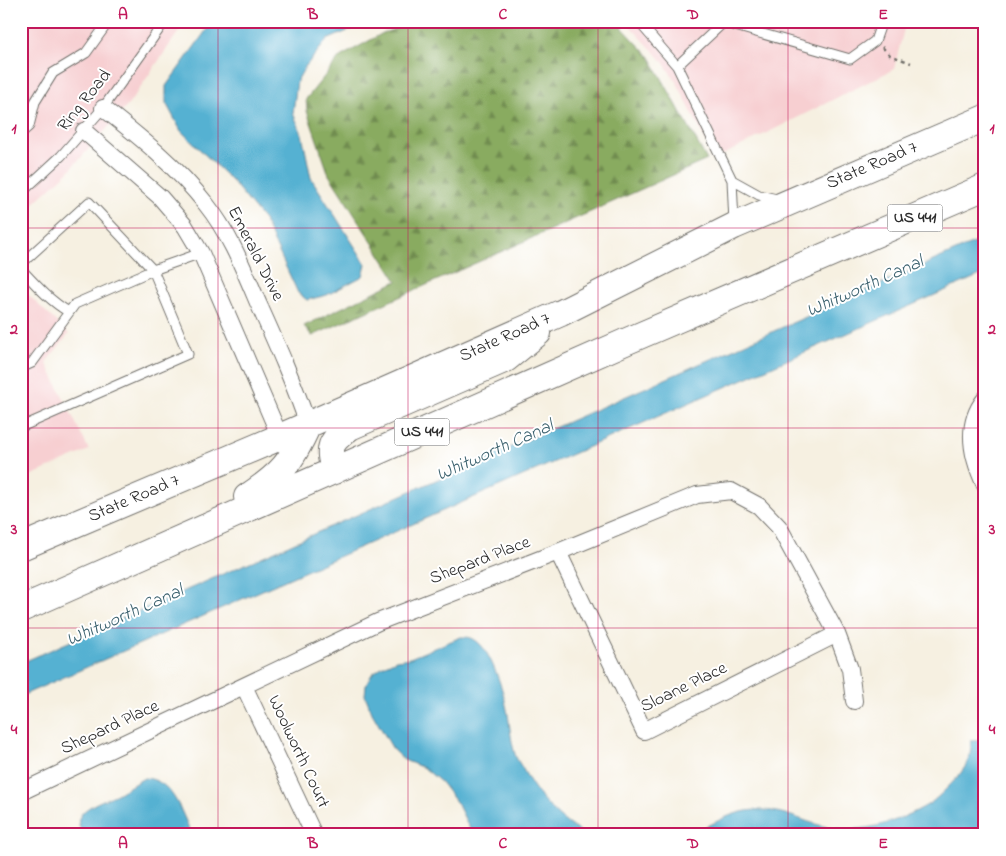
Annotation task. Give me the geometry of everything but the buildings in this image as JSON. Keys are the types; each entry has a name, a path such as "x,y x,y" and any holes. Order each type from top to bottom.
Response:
{"main road":[{"name":"State Road 7","path":"21,547 308,425 561,313 734,226 985,118"},
{"name":"US 441","path":"21,609 625,342 985,187"},
{"path":"334,471 330,452 335,438 350,427 506,359 561,313"},
{"path":"190,535 270,482 287,466 299,446 308,425"}],"street":[{"name":"Emerald Drive","path":"104,108 178,172 207,205 227,236 295,386 308,425"},
{"path":"84,131 160,197 185,226 201,253 280,437"},
{"path":"985,399 974,420 971,447 979,474 985,485"},
{"name":"Shepard Place","path":"21,792 378,622 558,552 697,495 731,491 759,506 779,527 837,634 850,669 854,701"},
{"name":"Sloane Place","path":"558,552 644,731 837,634"},
{"name":"Woolworth Court","path":"244,686 314,835"}],"lane":[{"path":"21,133 29,126 35,102 53,73 86,53 110,21"},
{"name":"Ring Road","path":"21,193 61,156 104,108 165,21"},
{"path":"638,21 677,66 732,180 734,226"},
{"path":"755,31 758,21"},
{"path":"677,66 725,22 850,59 874,41 882,21"},
{"path":"732,180 759,195 772,198 797,199"},
{"path":"21,264 89,202 153,270 188,354 21,427"},
{"path":"21,368 32,363 75,304 153,270 201,253"},
{"path":"21,269 37,287 69,312"}],"path":[{"path":"879,44 890,55 911,63"}],"shaded area":[{"path":"21,21 186,21 129,104 67,173 21,215"},
{"path":"625,21 906,21 894,69 715,159 677,83 661,59"},
{"path":"21,288 69,334 46,362 89,450 21,480"}],"green space":[{"path":"420,21 616,21 650,57 707,160 312,336 304,326 397,281 329,175 307,111 306,99 340,57 383,33"}],"water":[{"path":"213,21 370,21 327,40 305,67 297,81 293,113 302,134 311,178 366,264 363,276 327,295 307,300 298,293 264,220 232,181 181,131 166,103 166,86"},
{"path":"985,238 985,273 21,696 21,663"},
{"path":"461,637 475,640 490,659 499,679 516,756 530,781 558,816 587,835 473,835 457,803 441,782 424,768 404,760 394,751 372,713 365,695 366,685 372,674 396,660 410,658"},
{"path":"985,740 985,835 690,835 724,818 751,810 769,810 836,829 864,828 892,822 917,811 936,799 964,768 970,756 971,741"},
{"path":"144,778 154,780 169,790 180,807 192,835 85,835 79,827 79,820 88,808"}],"water label":[{"name":"Whitworth Canal","path":"865,287"},
{"name":"Whitworth Canal","path":"495,451"},
{"name":"Whitworth Canal","path":"125,616"}]}
